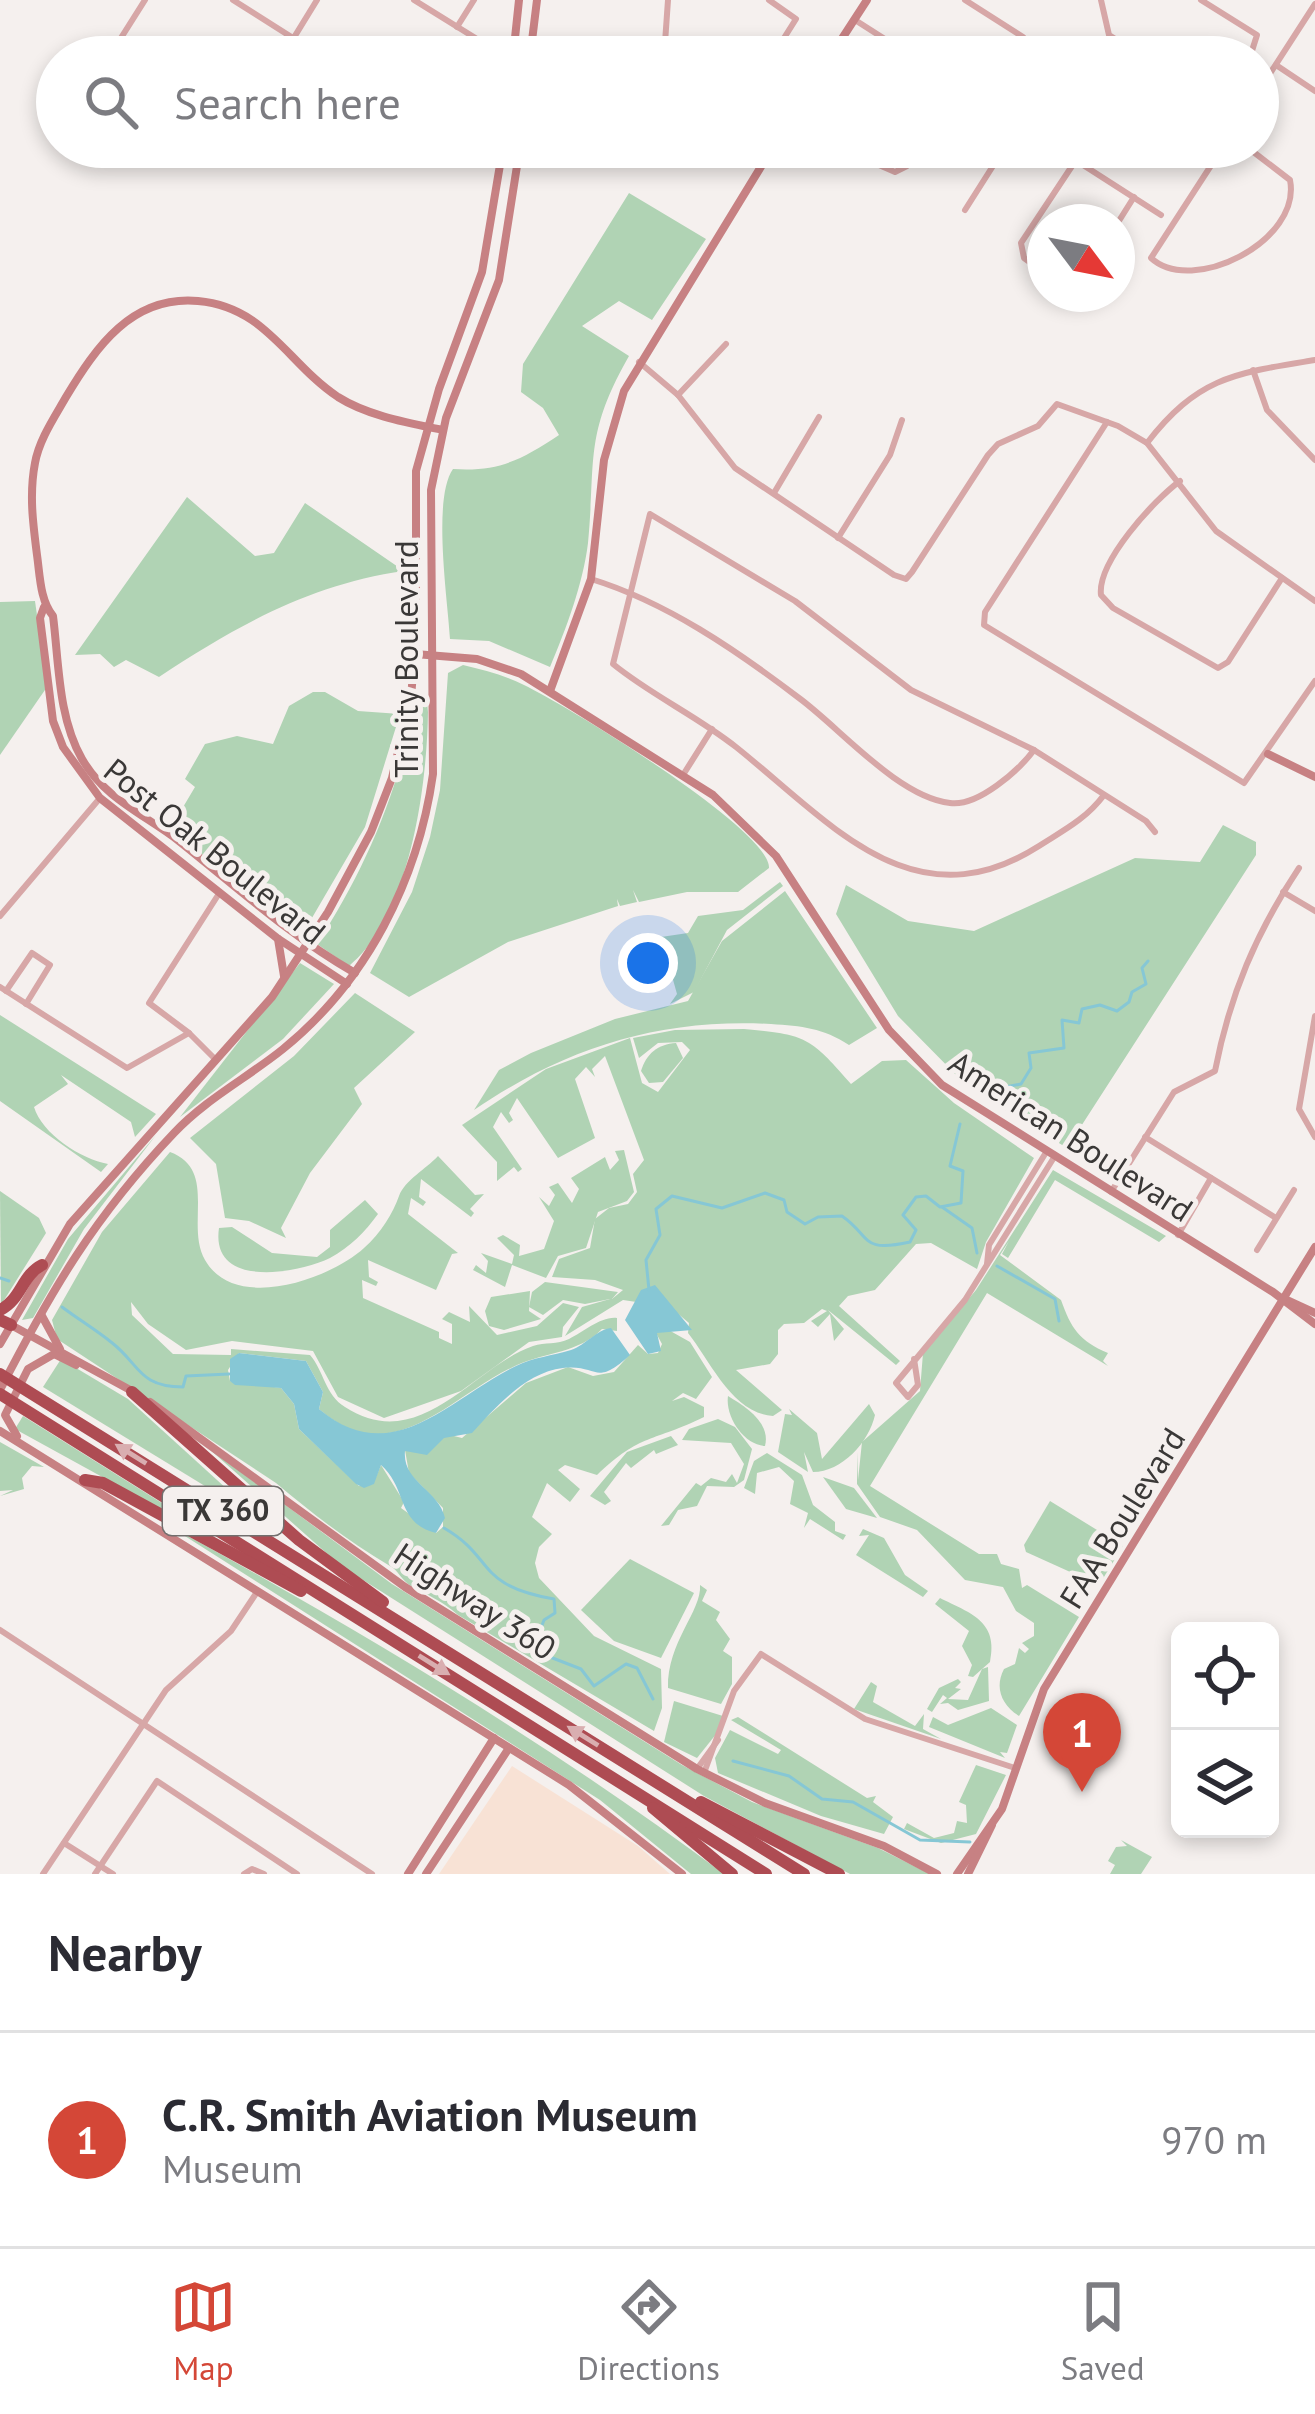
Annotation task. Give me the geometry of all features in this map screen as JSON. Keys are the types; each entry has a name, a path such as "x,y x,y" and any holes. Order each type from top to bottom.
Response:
{"highway":[{"path":"0,1310 15,1299 31,1270 42,1265"},
{"name":"TX 360","path":"0,1374 804,1874"},
{"name":"TX 360","path":"0,1392 766,1874"},
{"path":"132,1392 299,1540 403,1615 409,1627"},
{"path":"85,1480 103,1484 324,1604 334,1603"},
{"path":"646,1797 656,1813 732,1874"},
{"path":"682,1798 702,1802 839,1874"}],"main road":[{"path":"513,36 519,0"},
{"path":"533,36 537,0"},
{"path":"844,36 867,0"},
{"name":"Trinity Boulevard","path":"0,1344 5,1322 86,1203 217,1061 284,980 371,832 392,778 415,654 412,494 426,426 482,272 499,168"},
{"name":"Trinity Boulevard","path":"0,1392 46,1301 93,1225 172,1135 287,1046 347,983 405,883 428,811 436,734 429,516 443,430 500,280 517,168"},
{"path":"550,691 591,578 604,460 624,391 760,168"},
{"name":"Post Oak Boulevard","path":"355,973 278,938 103,794 81,758 65,717 53,616 45,606 33,519 35,459 98,347 117,327 152,306 201,301 250,316 343,400 443,430"},
{"name":"American Boulevard","path":"415,654 503,667 550,691 736,813 776,856 910,1054 957,1098 1284,1299 1315,1324"},
{"path":"1268,754 1315,777"},
{"name":"Post Oak Boulevard","path":"103,794 236,890 347,983"},
{"path":"236,890 237,906 252,905"},
{"path":"278,938 286,964 284,980"},
{"name":"FAA Boulevard","path":"968,1874 993,1824 1043,1689 1315,1247"},
{"name":"American Boulevard","path":"1284,1299 1315,1312"},
{"path":"46,1301 42,1321 61,1351"},
{"name":"Highway 360","path":"5,1322 132,1392 406,1587 700,1771 765,1803 884,1846 937,1874"},
{"path":"26,1445 4,1420 28,1369 42,1355 54,1354 90,1368"},
{"path":"0,1434 85,1480 606,1810 682,1874"},
{"path":"408,1874 494,1738"},
{"path":"426,1874 509,1748"},
{"name":"FAA Boulevard","path":"957,1874 993,1824"}],"street":[{"path":"122,36 145,0"},
{"path":"233,0 290,36"},
{"path":"294,36 317,0"},
{"path":"414,0 474,36"},
{"path":"458,27 474,0"},
{"path":"665,36 668,0"},
{"path":"769,0 796,19 785,36"},
{"path":"965,0 1021,36"},
{"path":"1101,0 1111,36"},
{"path":"1201,0 1257,36"},
{"path":"1279,60 1315,4"},
{"path":"854,20 878,36"},
{"path":"1279,67 1315,91"},
{"path":"965,211 992,168"},
{"path":"1047,204 1071,168"},
{"path":"1089,168 1161,215"},
{"path":"1209,168 1151,258 1183,274 1249,250 1279,229 1291,207 1290,180 1274,168"},
{"path":"1130,204 1134,197"},
{"path":"678,394 726,344"},
{"path":"1147,442 1195,390 1253,370 1315,359"},
{"path":"639,362 678,394 735,468 906,580 988,455 998,444 1038,426 1058,404 1147,442 1216,531 1315,601"},
{"path":"1253,370 1267,410 1315,460"},
{"path":"774,493 819,417"},
{"path":"838,538 883,467 902,420"},
{"path":"1107,422 982,622 1227,776 1247,782 1315,681"},
{"path":"1180,481 1139,520 1099,588 1124,616 1196,661 1220,668 1282,578"},
{"path":"1104,795 1076,824 1011,864 968,878 906,870 828,824 712,729 622,671 611,658 634,592 650,514 657,514 838,631 911,690 1034,750 1104,795 1155,832"},
{"path":"591,578 634,592 775,680 863,753 925,794 952,804 968,801 1024,763 1034,750"},
{"path":"683,776 712,729"},
{"path":"0,916 103,794"},
{"path":"1110,1194 1174,1092 1215,1070 1229,1001 1248,952 1299,868"},
{"path":"217,1061 149,1003 220,892"},
{"path":"1283,892 1315,911"},
{"path":"26,1004 50,964 32,953 3,989 26,1004 127,1069 189,1033"},
{"path":"1315,1016 1299,1109 1315,1136"},
{"path":"1145,1136 1276,1218"},
{"path":"914,1359 918,1385 908,1397 896,1383 914,1359 965,1300 1049,1156"},
{"path":"1178,1235 1211,1178"},
{"path":"1257,1250 1294,1190"},
{"path":"43,1874 166,1690 231,1631 258,1591"},
{"path":"0,1630 372,1874"},
{"path":"700,1771 721,1737 734,1691 761,1654 865,1719 1015,1768"},
{"path":"97,1871 157,1780 297,1874"},
{"path":"64,1843 97,1871 113,1874"},
{"path":"244,1874 263,1873 272,1856"}],"shaded area":[{"path":"512,1766 638,1846 670,1874 439,1874"}],"green space":[{"path":"629,193 706,239 652,320 619,301 582,326 629,356 598,427 586,559 550,667 489,641 450,639 442,526 447,483 453,469 509,463 559,435 543,408 521,392 523,364"},
{"path":"187,497 255,556 274,553 305,503 404,571 306,597 217,641 159,677 126,660 114,667 100,654 75,655"},
{"path":"35,601 47,687 0,755 0,602"},
{"path":"463,665 524,685 663,770 737,826 761,850 769,868 738,892 687,892 639,902 633,890 637,902 620,906 617,899 618,906 508,942 409,997 370,973 412,892 430,837 440,790 448,673"},
{"path":"313,692 325,692 358,711 400,714 365,827 302,935 170,829 195,787 185,779 205,744 237,736 273,744 289,706"},
{"path":"415,701 427,702 428,712 424,776 411,848 387,916 349,966 317,944 378,828 400,766"},
{"path":"1223,825 1256,842 1256,855 1067,1148 968,1087 898,1016 836,914 846,885 908,921 974,931 1135,858 1200,862"},
{"path":"780,882 783,886 727,930 694,992 670,1004 677,994 661,937 688,933 698,916 743,910"},
{"path":"785,891 877,1028 849,1045 812,1029 771,1024 730,1023 652,1032 578,1054 474,1110 499,1070 531,1053 615,1019 688,1001 722,941"},
{"path":"300,963 334,984 283,1039 180,1117"},
{"path":"355,993 415,1032 354,1088 362,1104 310,1173 281,1228 286,1238 249,1221 225,1218 216,1164 190,1138 294,1056"},
{"path":"0,1015 156,1114 135,1137 131,1122 61,1075 68,1084 34,1107 38,1117 64,1144 108,1164 101,1172 0,1101"},
{"path":"744,1029 806,1041 851,1084 882,1061 906,1060 954,1103 1034,1158 986,1242 977,1269 931,1243 916,1244 875,1290 848,1296 839,1306 900,1361 896,1365 828,1310 844,1329 834,1341 830,1314 818,1327 811,1321 827,1311 822,1309 804,1323 784,1324 778,1330 778,1354 770,1364 736,1370 782,1410 773,1416 759,1413 734,1396 688,1333 689,1323 670,1307 623,1300 565,1336 582,1307 610,1299 585,1304 563,1300 543,1315 529,1307 532,1292 545,1282 618,1292 612,1299 623,1290 595,1280 552,1277 559,1259 590,1248 595,1219 609,1208 628,1204 637,1192 633,1174 644,1160 605,1056 592,1069 595,1077 586,1067 575,1079 595,1138 558,1158 517,1098 509,1113 513,1120 509,1123 501,1112 493,1127 522,1169 518,1172 514,1167 497,1181 497,1162 462,1125 546,1069 630,1038 642,1083 658,1092 690,1050 682,1042 658,1043 639,1058 633,1038 675,1030"},
{"path":"676,1043 683,1058 663,1082 649,1083 641,1071 646,1060 658,1048"},
{"path":"156,1135 84,1229 33,1318 22,1320 68,1239"},
{"path":"624,1150 634,1192 627,1201 598,1212 586,1248 558,1256 546,1278 512,1265 505,1287 473,1270 476,1265 486,1273 488,1261 481,1253 512,1264 514,1255 497,1238 503,1235 520,1245 519,1256 544,1249 554,1221 539,1197 549,1206 555,1195 549,1187 558,1183 572,1203 579,1189 571,1178 605,1157 610,1170 619,1160 615,1151"},
{"path":"170,1152 193,1172 205,1260 219,1276 260,1288 307,1279 349,1260 381,1229 406,1185 438,1156 475,1195 484,1194 470,1209 471,1217 421,1179 419,1197 426,1202 423,1206 411,1198 408,1214 458,1253 452,1254 436,1290 368,1260 369,1277 378,1282 376,1286 362,1280 363,1298 439,1332 439,1338 452,1344 452,1324 442,1319 449,1312 470,1322 469,1306 497,1335 537,1326 563,1303 579,1307 563,1327 562,1337 529,1342 467,1386 533,1346 564,1341 611,1318 617,1318 617,1331 602,1329 573,1348 517,1365 444,1410 396,1432 371,1434 346,1427 319,1409 323,1392 306,1361 239,1353 228,1370 230,1381 281,1388 294,1404 299,1429 359,1486 373,1484 381,1465 404,1502 401,1508 436,1533 443,1527 443,1508 409,1473 405,1450 450,1435 462,1438 526,1383 568,1367 593,1376 614,1372 638,1345 648,1354 658,1353 662,1344 656,1333 665,1328 690,1342 712,1377 696,1399 683,1393 672,1401 684,1397 704,1407 704,1417 637,1445 597,1475 565,1465 558,1470 580,1489 570,1502 547,1483 532,1517 552,1534 539,1547 535,1563 539,1578 594,1636 661,1669 662,1708 654,1731 411,1586 276,1483 57,1339 52,1320 102,1232","holes":["131,1302 148,1324 186,1350 232,1341 313,1351 338,1397 384,1418 461,1391 398,1421 372,1419 333,1396 310,1355 231,1349 231,1355 173,1354 132,1315"]},
{"path":"1053,1170 1166,1236 1159,1242 1055,1180 1008,1258 1002,1254 1009,1241 1000,1255 1061,1300 1077,1332 1108,1353 1103,1361 1108,1366 987,1293 870,1486 979,1554 997,1554 1001,1564 1019,1569 1022,1588 1027,1585 1079,1617 1019,1716 1004,1701 1000,1683 1004,1669 1015,1664 1019,1648 1025,1653 1029,1649 1022,1643 1034,1636 1034,1623 1016,1611 1003,1587 965,1580 917,1530 880,1517 857,1484 857,1452 858,1480 862,1442 920,1391 923,1353 976,1290"},
{"path":"0,1191 39,1218 46,1233 1,1305"},
{"path":"365,1200 378,1214 373,1221 344,1249 315,1264 278,1272 241,1269 228,1261 220,1247 219,1228 232,1227 272,1253 317,1257 330,1247 330,1230"},
{"path":"530,1291 529,1311 541,1319 504,1330 489,1326 485,1311 491,1297"},
{"path":"61,1359 128,1399 262,1521 43,1387"},
{"path":"728,1396 761,1423 765,1446 750,1441 738,1428"},
{"path":"869,1404 875,1415 867,1435 853,1454 834,1467 813,1472 804,1452 808,1472 778,1452 785,1414 792,1415 789,1409 817,1433 822,1459"},
{"path":"23,1416 197,1525 15,1429"},
{"path":"718,1419 735,1427 752,1449 744,1480 734,1487 707,1486 697,1506 678,1510 669,1525 661,1526 696,1483 701,1486 711,1478 726,1482 732,1474 737,1483 744,1464 731,1443 682,1440 689,1429"},
{"path":"671,1436 678,1445 656,1454 654,1450 631,1468 626,1463 604,1492 611,1501 605,1505 590,1496 627,1452"},
{"path":"0,1442 44,1467 32,1466 22,1478 24,1489 0,1496 13,1490 0,1491"},
{"path":"207,1447 392,1584 682,1765 752,1802 878,1848 930,1874 850,1874 704,1796 341,1566"},
{"path":"767,1453 802,1475 813,1505 835,1522 835,1531 846,1535 843,1540 810,1519 804,1528 808,1513 790,1504 794,1481 779,1467 757,1473 755,1494 744,1488 754,1461"},
{"path":"823,1477 854,1488 877,1518 846,1509"},
{"path":"1050,1501 1123,1546 1099,1585 1026,1552 1024,1545"},
{"path":"166,1524 451,1689 724,1874 691,1874 600,1800"},
{"path":"863,1529 884,1538 905,1575 928,1591 923,1597 856,1555 869,1535 859,1536"},
{"path":"630,1559 694,1593 661,1658 614,1641 581,1610"},
{"path":"700,1585 707,1590 702,1601 720,1612 716,1620 730,1639 723,1651 732,1657 732,1684 721,1704 668,1688 673,1656 696,1606"},
{"path":"940,1598 980,1620 990,1637 990,1662 973,1677 968,1676 972,1665 962,1646 969,1631 935,1604"},
{"path":"988,1667 989,1701 958,1710 940,1704 947,1698 943,1695 932,1712 927,1709 939,1688 958,1679 961,1682 955,1688 961,1689 948,1699 968,1700 982,1669"},
{"path":"871,1682 877,1686 873,1702 915,1726 924,1714 923,1729 941,1739 854,1709"},
{"path":"674,1701 723,1716 717,1733 697,1758 664,1742"},
{"path":"991,1708 1017,1725 1007,1753 1000,1752 1005,1758 929,1727 933,1717 948,1725"},
{"path":"738,1717 867,1798 876,1796 873,1802 893,1817 884,1834 821,1816 718,1773 715,1758 730,1730 778,1754 781,1750 731,1720"},
{"path":"976,1765 1006,1775 976,1834 941,1843 904,1829 907,1823 934,1838 954,1833 957,1821 967,1823 966,1805 959,1802"},
{"path":"1121,1840 1152,1857 1141,1874 1110,1874 1115,1865 1108,1861 1116,1847 1127,1846"}],"water":[{"path":"655,1285 692,1330 657,1333 661,1351 648,1354 625,1320 641,1290"},
{"path":"611,1328 630,1355 609,1370 563,1368 536,1376 472,1433 444,1438 427,1455 405,1451 409,1471 436,1500 445,1518 436,1533 414,1522 381,1465 374,1484 364,1488 356,1484 299,1429 294,1404 281,1388 230,1381 230,1359 239,1353 306,1361 323,1392 319,1409 346,1426 371,1433 396,1431 420,1423 516,1366 571,1350"}],"waterway":[{"path":"991,1095 995,1089 1021,1084 1031,1068 1029,1053 1064,1048 1062,1020 1079,1023 1082,1009 1100,1005 1117,1011 1129,1002 1132,992 1146,984 1142,968 1148,961"},
{"path":"649,1290 646,1260 660,1235 656,1209 672,1196 722,1208 765,1193 784,1200 787,1212 805,1224 818,1217 842,1216 874,1244 910,1242 916,1230 903,1215 916,1197 926,1196 940,1207 961,1203 963,1171 950,1166 960,1124"},
{"path":"942,1207 972,1228 977,1253"},
{"path":"997,1266 1055,1299 1059,1321"},
{"path":"0,1278 9,1281"},
{"path":"62,1307 157,1383 183,1387 186,1376 229,1374"},
{"path":"444,1528 510,1586 554,1599 555,1613 544,1620 539,1633 550,1657 581,1669 594,1686 626,1664 637,1668 653,1699"},
{"path":"733,1761 789,1776 822,1799 853,1802 920,1840 970,1842"}],"place":[{"name":"C.R. Smith Aviation Museum","path":"1082,1792"}]}
